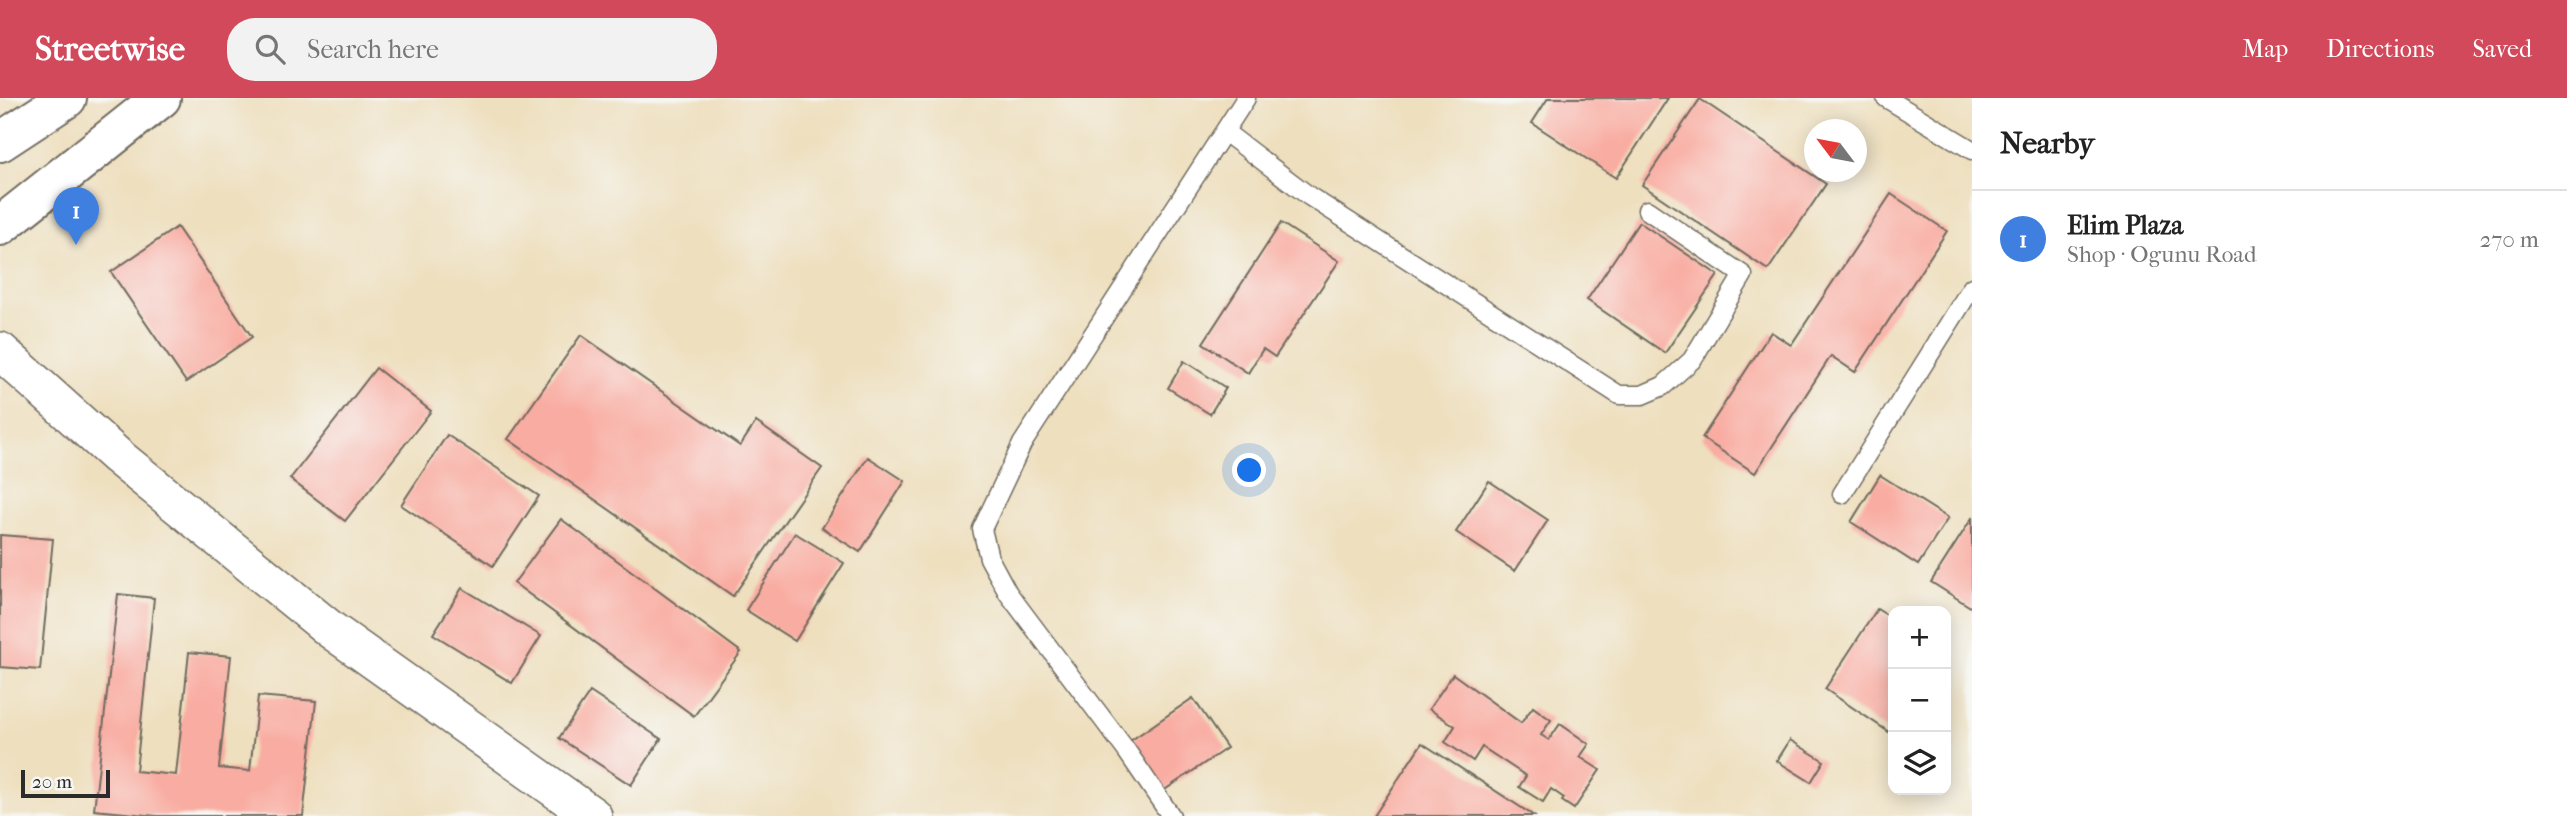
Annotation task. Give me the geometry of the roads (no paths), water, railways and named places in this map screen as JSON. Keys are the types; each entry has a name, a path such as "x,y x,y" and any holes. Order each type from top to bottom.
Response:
{"main road":[{"path":"0,142 67,98"},
{"path":"0,226 161,98"}],"street":[{"path":"0,352 117,456 331,630 593,816"}],"lane":[{"path":"1171,816 1126,750 1008,593 989,558 982,529 1021,444 1246,98"},
{"path":"1886,98 1972,150"},
{"path":"1225,132 1309,196 1619,395 1642,395 1663,386 1692,360 1743,275 1647,210"},
{"path":"1842,494 1972,287"}],"place":[{"name":"Elim Plaza","path":"76,245"}]}
